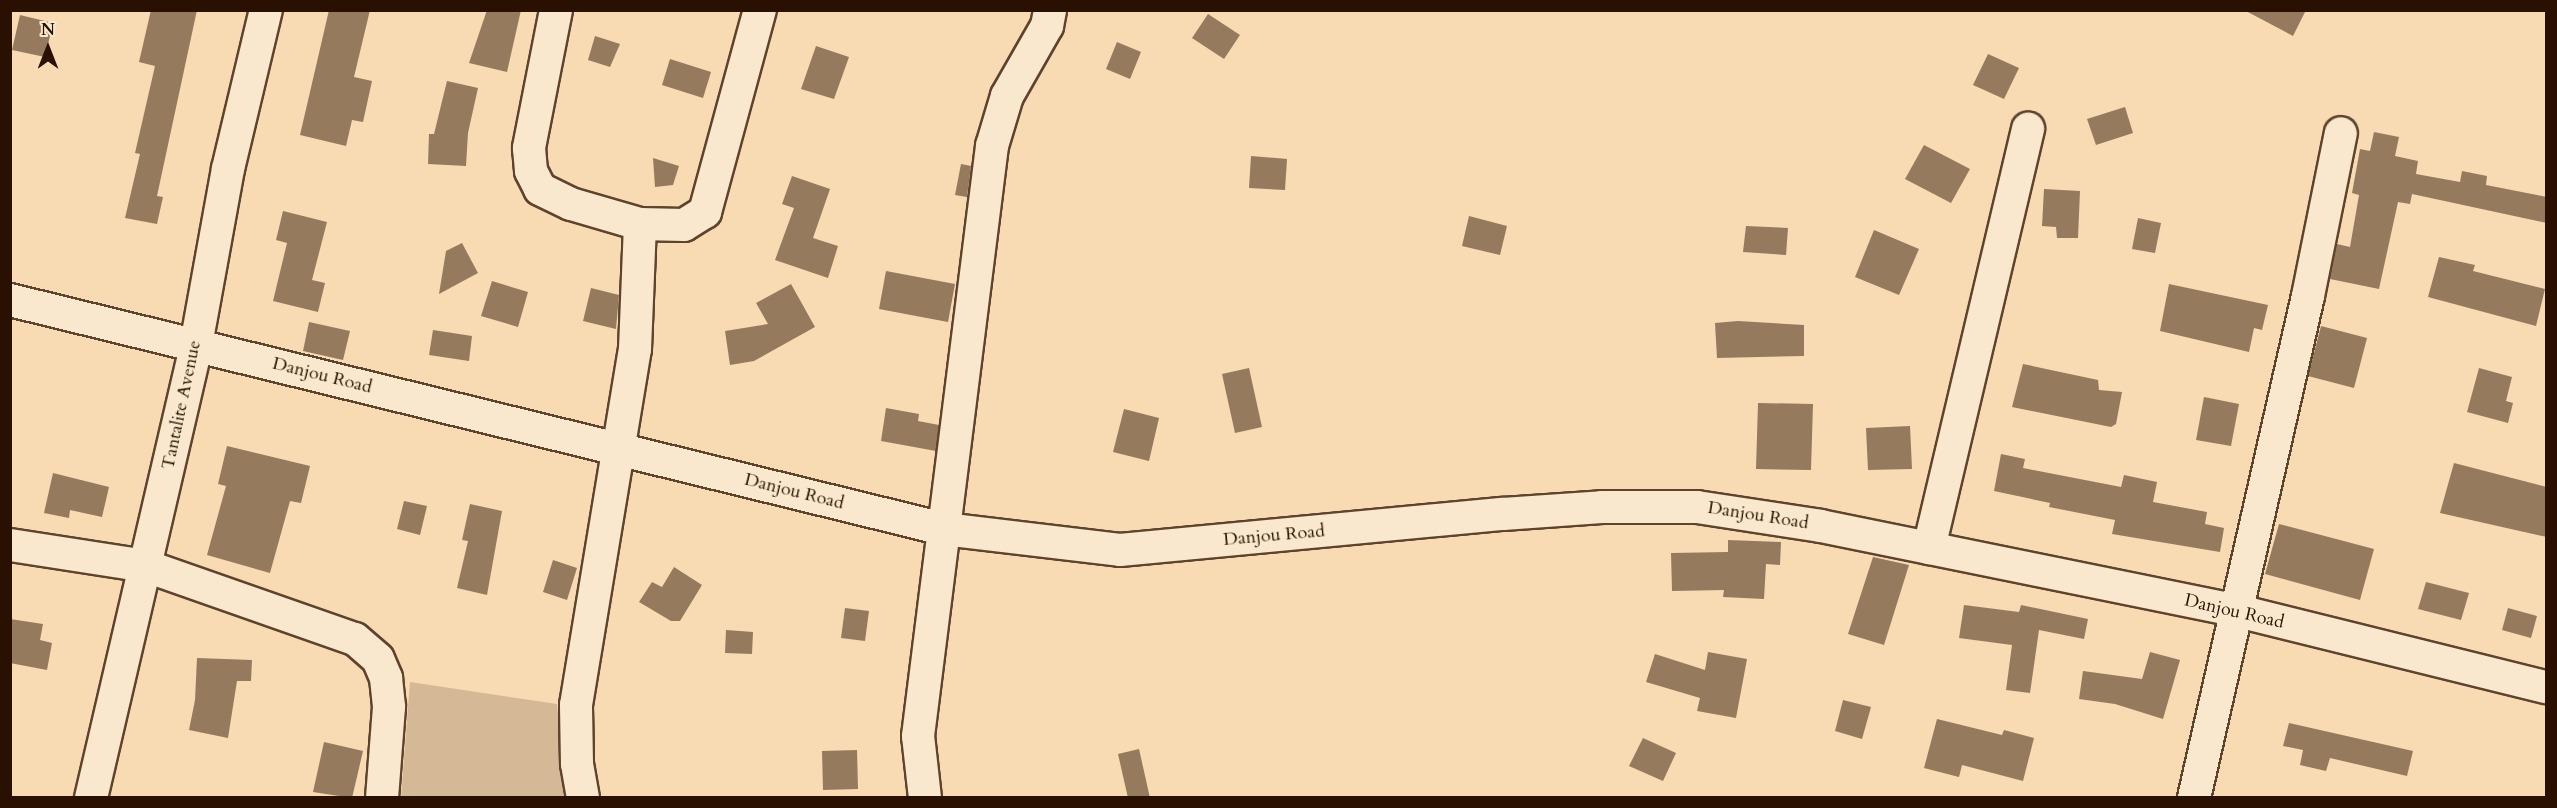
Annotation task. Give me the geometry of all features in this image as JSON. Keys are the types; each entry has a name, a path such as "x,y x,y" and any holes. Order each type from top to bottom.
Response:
{"street":[{"name":"Tantalite Avenue","path":"91,798 196,345 228,169 266,10"},
{"path":"556,10 530,148 531,171 540,189 571,204 640,224 684,225 705,212 760,10"},
{"path":"925,798 918,736 992,146 1007,96 1047,26 1050,10"},
{"path":"1929,548 2028,129"},
{"path":"2194,798 2238,611 2341,133"},
{"path":"583,798 577,764 576,705 621,449 635,349 640,224"},
{"name":"Danjou Road","path":"10,300 944,529 1120,550 1625,507 1697,507 1821,525 2238,611 2547,687"},
{"path":"10,545 146,566 355,639 378,659 386,678 389,707 382,798"}],"shaded area":[{"path":"410,682 557,704 566,797 401,798"}],"building":[{"path":"151,10 197,10 157,196 163,197 157,224 125,218 140,154 135,153 155,66 139,62"},
{"path":"329,10 370,10 354,77 372,81 363,122 352,120 346,146 300,135"},
{"path":"487,10 521,10 507,72 469,63"},
{"path":"2244,10 2306,10 2293,36"},
{"path":"1208,14 1240,35 1224,59 1192,38"},
{"path":"20,15 53,23 45,57 12,50"},
{"path":"595,36 620,44 610,67 588,60"},
{"path":"1117,42 1141,52 1130,79 1106,69"},
{"path":"816,46 849,57 834,99 801,89"},
{"path":"1988,54 2019,68 2004,99 1973,85"},
{"path":"670,59 711,72 703,98 662,85"},
{"path":"447,81 478,88 468,133 466,166 428,164 429,134 434,134"},
{"path":"2125,107 2133,133 2096,145 2087,119"},
{"path":"2374,132 2399,137 2395,156 2418,161 2416,174 2460,182 2462,171 2487,176 2486,185 2547,197 2547,223 2412,194 2410,204 2398,202 2379,289 2330,279 2337,244 2350,247 2359,195 2352,193 2360,149 2370,151"},
{"path":"1924,145 1970,169 1951,203 1905,179"},
{"path":"1251,156 1287,159 1285,190 1249,188"},
{"path":"653,158 679,166 673,185 655,187"},
{"path":"961,164 971,166 967,197 955,195"},
{"path":"792,176 830,189 813,238 838,246 828,278 775,260 794,208 782,204"},
{"path":"2044,189 2080,191 2078,238 2057,238 2056,227 2042,226"},
{"path":"283,211 327,222 312,280 325,283 318,312 273,301 287,243 276,240"},
{"path":"1469,216 1507,226 1500,255 1462,246"},
{"path":"2138,218 2161,223 2155,253 2132,249"},
{"path":"1746,226 1788,228 1786,255 1743,252"},
{"path":"1874,230 1919,249 1899,295 1855,277"},
{"path":"462,243 478,273 439,294 446,251"},
{"path":"2439,257 2475,265 2473,271 2545,289 2536,326 2428,297"},
{"path":"886,271 955,284 948,322 879,309"},
{"path":"492,281 528,292 518,327 481,316"},
{"path":"791,284 815,327 754,361 730,365 725,331 768,324 756,303"},
{"path":"2169,284 2268,305 2262,330 2254,328 2249,352 2160,331"},
{"path":"591,288 619,295 616,329 583,321"},
{"path":"1738,321 1804,325 1804,356 1717,358 1715,323"},
{"path":"309,322 350,331 343,360 303,351"},
{"path":"2321,326 2367,338 2354,388 2308,376"},
{"path":"433,330 472,336 469,361 429,355"},
{"path":"2023,364 2098,380 2099,390 2122,392 2116,424 2111,427 2012,407"},
{"path":"1249,368 1262,427 1235,433 1222,374"},
{"path":"2479,368 2512,377 2506,401 2513,403 2508,423 2467,412"},
{"path":"2204,397 2239,404 2231,446 2196,440"},
{"path":"1758,403 1813,404 1811,470 1756,469"},
{"path":"886,408 919,414 918,421 939,425 936,451 881,441"},
{"path":"1124,409 1159,418 1149,461 1113,452"},
{"path":"1910,426 1912,469 1868,470 1866,428"},
{"path":"227,446 310,466 301,503 290,501 270,573 207,555 226,486 218,484"},
{"path":"2001,454 2025,459 2023,468 2121,487 2124,475 2157,482 2153,502 2207,512 2205,524 2224,528 2220,552 2112,534 2115,520 2049,507 2050,503 1994,491"},
{"path":"2454,463 2547,487 2547,537 2440,513"},
{"path":"53,473 109,487 102,517 70,510 69,518 44,513"},
{"path":"404,501 427,506 420,535 397,529"},
{"path":"470,504 502,511 487,595 457,588 468,541 462,540"},
{"path":"2279,524 2374,549 2360,600 2265,574"},
{"path":"1728,540 1781,542 1780,565 1766,564 1764,599 1723,597 1724,590 1672,591 1671,553 1728,552"},
{"path":"1873,557 1909,565 1884,645 1848,634"},
{"path":"553,560 577,568 567,600 543,592"},
{"path":"674,567 702,585 680,621 671,621 639,602 652,582 662,587"},
{"path":"2426,582 2469,593 2461,620 2418,609"},
{"path":"1964,605 2019,612 2021,605 2088,619 2084,639 2039,630 2030,693 2006,690 2012,645 1959,638"},
{"path":"845,608 869,611 865,641 841,638"},
{"path":"2508,608 2537,616 2531,638 2502,630"},
{"path":"10,619 43,624 40,640 52,643 47,670 10,663"},
{"path":"726,630 753,632 752,654 725,653"},
{"path":"1708,652 1747,659 1736,718 1697,711 1700,698 1646,682 1655,654 1705,670"},
{"path":"2150,652 2180,660 2163,719 2115,704 2079,699 2083,671 2142,679"},
{"path":"197,658 252,660 251,681 237,681 228,738 189,730 195,700"},
{"path":"1843,700 1871,707 1862,739 1835,731"},
{"path":"1937,719 2002,735 2004,730 2034,738 2023,781 1962,765 1959,777 1924,768"},
{"path":"2289,723 2413,751 2407,776 2330,758 2326,771 2300,765 2303,750 2283,746"},
{"path":"1643,738 1676,753 1663,781 1629,766"},
{"path":"324,742 363,751 352,798 313,792"},
{"path":"1139,749 1150,798 1128,798 1118,754"},
{"path":"857,750 858,789 823,790 822,751"}]}
